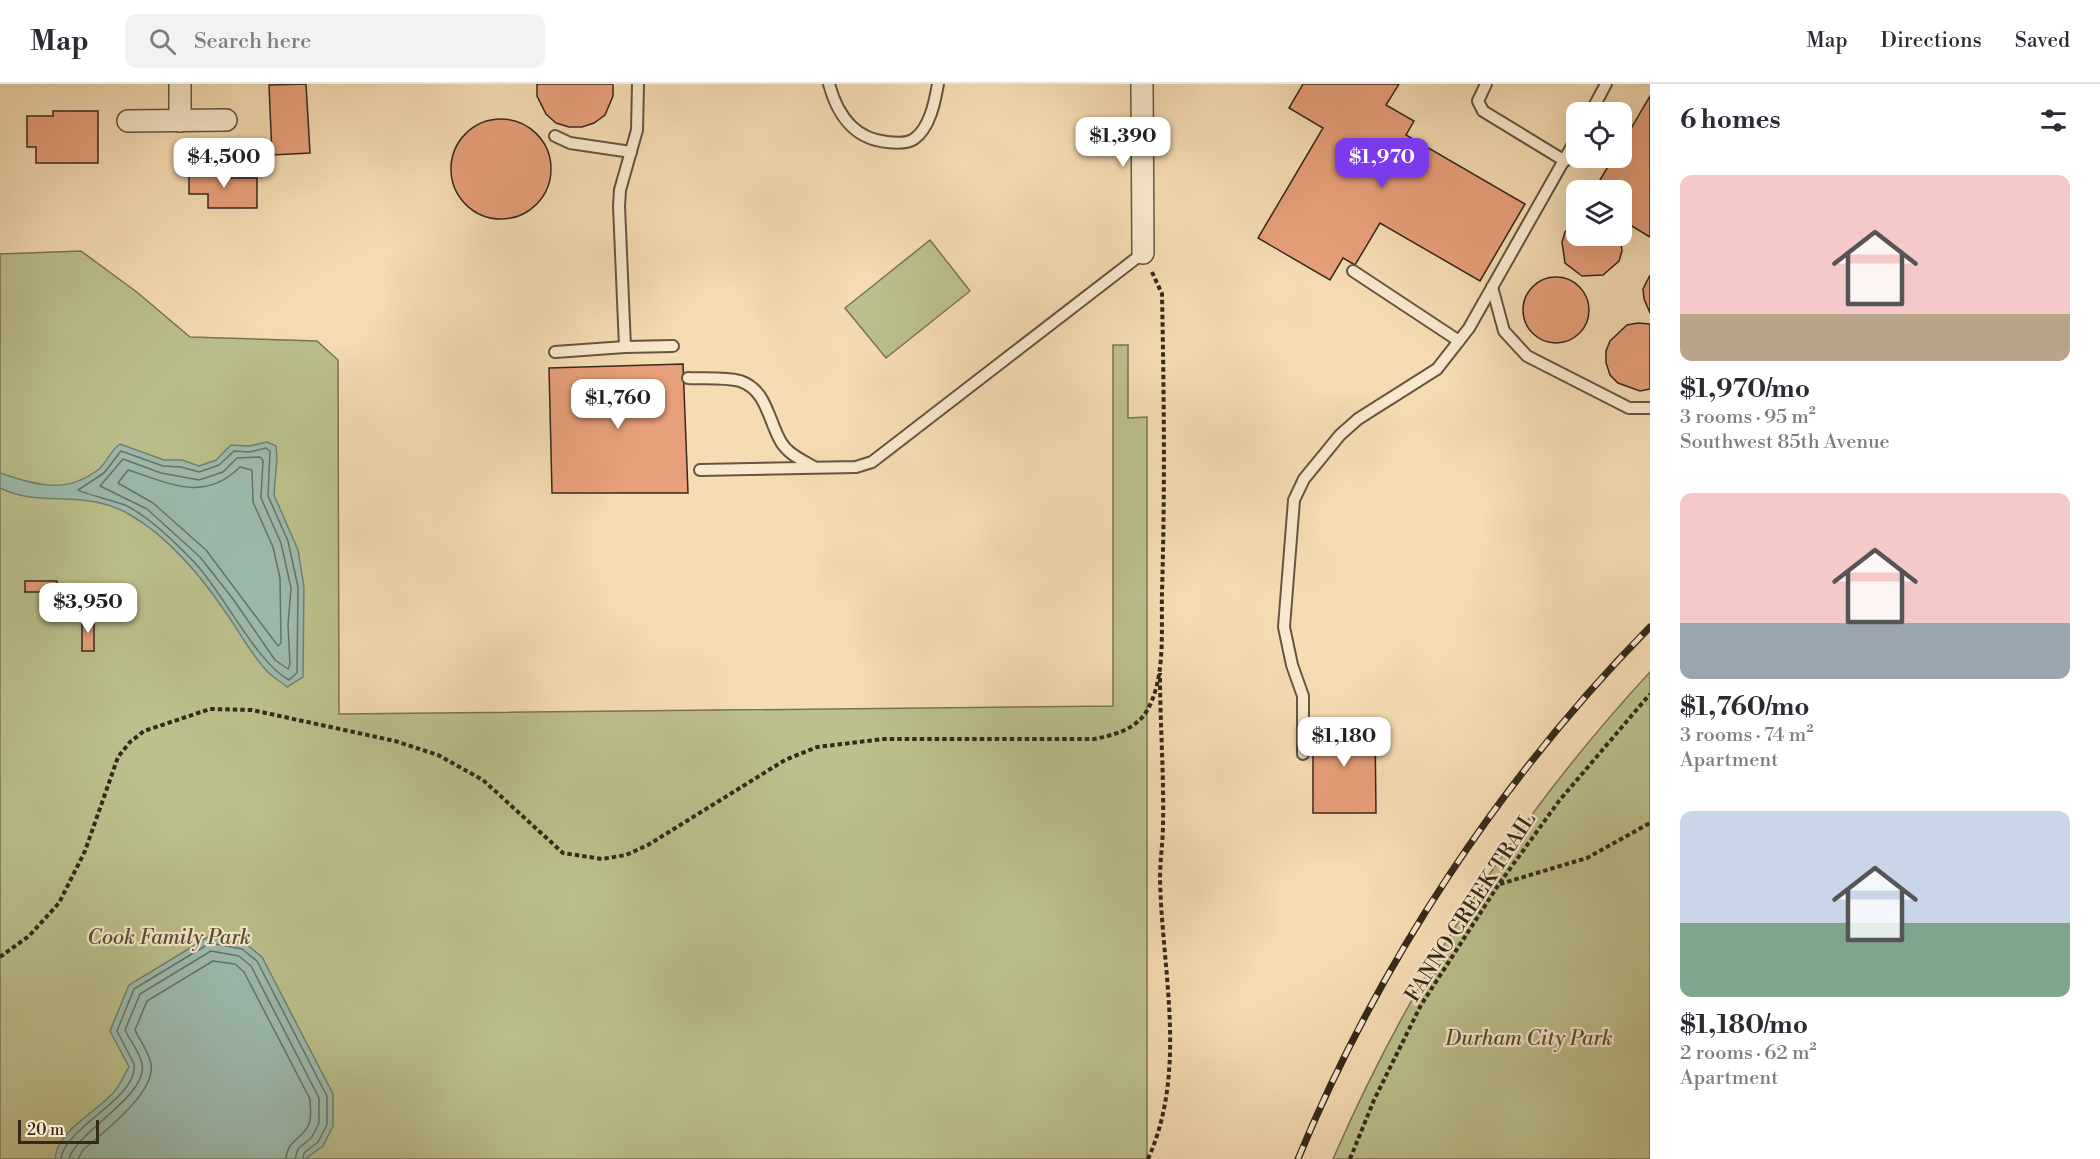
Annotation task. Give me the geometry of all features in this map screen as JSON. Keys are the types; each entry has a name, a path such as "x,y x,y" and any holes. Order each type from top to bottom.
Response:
{"street":[{"path":"180,84 180,121"},
{"path":"1142,84 1143,253"},
{"path":"128,121 226,120"}],"lane":[{"path":"625,347 618,228 620,190 638,130 638,84"},
{"path":"829,84 840,113 850,125 863,136 898,144 914,139 926,123 938,84"},
{"path":"1303,754 1303,696 1292,665 1284,627 1294,500 1304,479 1340,435 1358,419 1437,369 1459,341 1565,160 1483,111 1478,101 1486,84"},
{"path":"1596,102 1606,84"},
{"path":"555,136 570,143 631,152"},
{"path":"700,470 856,466 872,462 885,455 1143,253"},
{"path":"1353,271 1459,341"},
{"path":"1492,287 1504,331 1527,356 1629,408 1650,408"},
{"path":"555,352 673,346"},
{"path":"688,378 738,381 752,387 762,398 782,443 791,453 815,467"}],"path":[{"path":"1143,253 1162,294 1165,509 1160,660 1163,823 1160,879 1171,1050 1163,1112 1157,1140 1148,1159"},
{"path":"0,957 29,936 59,903 85,851 118,757 130,742 144,731 210,709 252,710 395,741 438,755 483,780 563,853 602,859 626,855 648,845 785,759 817,747 884,739 1094,739 1127,730 1147,710 1155,690 1160,660"},
{"name":"FANNO CREEK TRAIL","path":"1350,1159 1374,1100 1421,1005 1499,884 1558,801 1650,694"},
{"path":"1499,884 1587,858 1650,822"}],"green space":[{"path":"930,240 970,291 886,358 845,308"},
{"name":"Cook Family Park","path":"81,251 138,293 190,337 317,341 338,360 339,714 1113,706 1113,345 1128,345 1128,418 1147,417 1147,1159 0,1159 0,254"},
{"name":"Durham City Park","path":"1650,672 1650,1159 1333,1159 1397,1028 1471,902 1556,783"}],"water":[{"path":"267,442 276,446 274,495 298,550 304,587 303,677 287,687 260,663 215,597 194,571 171,546 145,525 115,507 97,502 31,497 0,488 0,473 38,484 63,485 75,482 99,469 120,444 164,460 182,460 199,466 216,460 231,445 249,446"},
{"path":"208,937 245,943 262,957 333,1094 333,1126 323,1146 305,1159 55,1159 57,1149 70,1130 114,1092 129,1067 110,1031 129,985"}],"building":[{"path":"306,84 310,153 272,155 269,85"},
{"path":"537,84 613,84 613,96 605,115 594,123 582,127 569,127 556,123 546,114 537,96"},
{"path":"1303,84 1399,84 1386,105 1414,121 1406,135 1525,204 1480,281 1380,223 1355,265 1343,258 1330,280 1258,238 1323,128 1289,108"},
{"path":"1650,96 1650,237 1632,226 1632,180 1600,180 1607,168 1632,168 1632,127"},
{"path":"53,111 98,111 98,163 36,163 36,147 27,147 27,116 53,116"},
{"path":"501,119 520,123 536,134 547,150 551,169 547,188 536,204 520,215 501,219 482,215 466,204 455,188 451,169 455,150 466,134 482,123"},
{"path":"189,169 224,169 224,178 257,178 257,208 208,208 208,194 189,194"},
{"path":"1565,232 1566,246 1621,246 1619,261 1603,275 1582,276 1565,263 1562,242"},
{"path":"1650,275 1650,313 1644,299 1643,289"},
{"path":"1556,277 1569,280 1579,287 1586,297 1589,310 1586,323 1579,333 1569,340 1556,343 1543,340 1533,333 1526,323 1523,310 1526,297 1533,287 1543,280"},
{"path":"1650,324 1650,389 1640,391 1618,383 1610,375 1606,363 1606,351 1610,341 1627,325"},
{"path":"683,364 688,493 552,493 549,368"},
{"path":"25,581 57,581 57,592 25,592"},
{"path":"82,618 94,618 94,651 82,651"},
{"path":"1375,723 1376,813 1313,813 1313,724"}],"railway":[{"path":"1298,1159 1330,1086 1366,1014 1448,876 1544,746 1595,685 1650,627"}]}
